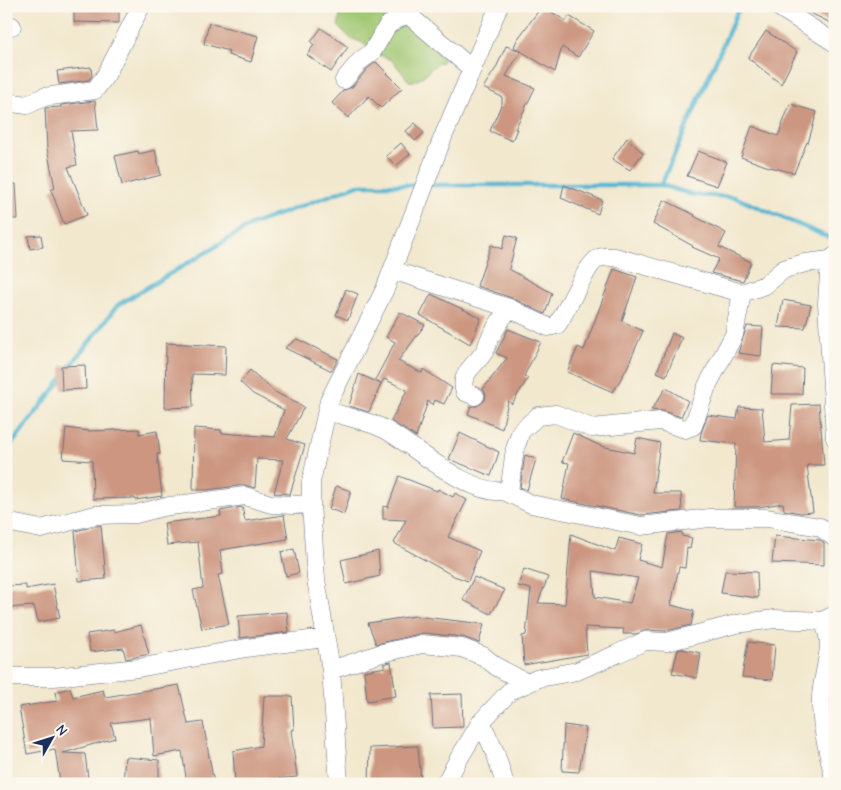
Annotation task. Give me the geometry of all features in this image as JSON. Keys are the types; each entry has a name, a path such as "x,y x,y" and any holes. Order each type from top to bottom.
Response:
{"street":[{"path":"6,102 26,105 44,97 95,90 106,75 141,6"},
{"path":"339,784 331,670 316,579 311,482 329,401 385,288 443,137 499,6"},
{"path":"777,6 835,43"},
{"path":"401,9 472,70"},
{"path":"344,80 360,61 372,52 388,25 400,18 401,9"},
{"path":"392,270 509,308 548,327 557,325 564,316 590,265 599,258 615,257 742,293 766,285 784,268 833,258 827,303 835,438"},
{"path":"504,491 510,484 514,450 521,431 538,416 556,414 592,428 660,422 684,429 693,426 707,386 734,335 742,293"},
{"path":"474,396 465,392 463,387 465,376 474,362 484,353 498,323 509,308"},
{"path":"327,411 384,429 475,486 496,492 504,491 531,504 641,526 710,518 767,518 820,527 835,538"},
{"path":"6,522 41,529 95,515 136,514 163,507 245,496 271,504 311,504"},
{"path":"445,784 481,722 510,691 527,683 539,678 577,671 645,641 667,642 736,624 775,619 828,618 829,644 821,699 835,784"},
{"path":"6,677 54,677 138,668 246,648 325,638"},
{"path":"331,670 382,653 422,644 462,648 483,656 497,667 527,683"},
{"path":"481,722 495,752 505,784"}],"green space":[{"path":"342,6 380,6 422,35 444,59 423,77 409,81 392,60 377,54 361,42 350,38 338,26"}],"building":[{"path":"74,6 119,6 119,23 74,22"},
{"path":"542,6 566,21 569,16 594,31 578,57 562,47 555,72 514,47"},
{"path":"797,6 835,6 835,25 800,8"},
{"path":"209,23 258,36 251,62 228,55 229,51 204,44"},
{"path":"321,28 348,47 331,72 307,55 314,45 311,42"},
{"path":"766,31 797,52 781,84 748,58"},
{"path":"506,46 521,51 506,76 535,88 515,129 517,129 512,141 490,131 502,103 502,97 483,88 496,68"},
{"path":"376,62 402,88 381,108 369,96 348,118 332,103 344,90 352,87 367,69"},
{"path":"91,67 92,76 89,80 59,84 57,71"},
{"path":"95,101 98,130 71,131 77,165 68,167 87,215 64,224 51,190 55,188 47,149 45,108"},
{"path":"790,104 817,112 808,143 794,173 741,157 752,126 778,136"},
{"path":"415,123 424,133 415,141 406,131"},
{"path":"627,138 643,153 630,170 612,159"},
{"path":"401,143 410,154 396,166 386,156"},
{"path":"155,150 161,175 122,185 115,156 138,151 139,154"},
{"path":"698,151 727,162 717,186 687,176"},
{"path":"6,184 16,184 18,219 6,219"},
{"path":"564,185 602,200 598,214 561,198"},
{"path":"664,200 726,233 719,247 751,262 743,281 711,273 719,259 692,247 653,224"},
{"path":"41,235 43,247 30,249 28,236"},
{"path":"506,235 517,238 509,269 552,293 545,314 512,298 477,286 491,245 502,249"},
{"path":"614,269 637,277 622,321 643,331 626,370 613,392 567,372 578,347 584,350"},
{"path":"346,289 358,294 348,320 336,315"},
{"path":"431,294 481,318 470,344 420,315"},
{"path":"783,300 811,305 805,328 778,327"},
{"path":"400,312 425,325 398,361 422,373 423,369 452,388 444,404 435,400 433,405 428,401 416,437 391,421 407,390 384,379 381,384 375,380 395,342 386,337"},
{"path":"747,326 763,327 761,356 738,353"},
{"path":"508,329 541,342 524,376 528,378 512,404 508,401 502,429 468,414 471,406 477,406 485,400 486,395 483,389 507,358 496,353"},
{"path":"672,333 682,338 666,376 657,372"},
{"path":"297,339 338,359 332,371 285,348"},
{"path":"166,343 226,346 225,375 192,374 193,407 165,408"},
{"path":"85,365 86,389 62,390 61,366"},
{"path":"773,365 803,368 802,394 771,394"},
{"path":"250,370 275,392 304,407 287,439 305,445 290,494 274,493 283,460 257,459 255,488 244,485 193,490 194,428 221,430 221,433 275,437 284,410 253,394 240,382"},
{"path":"359,374 381,384 369,412 349,406"},
{"path":"666,388 688,401 681,417 663,411 651,410"},
{"path":"819,404 824,465 807,465 813,512 801,513 784,510 783,503 758,507 734,507 736,444 700,440 708,415 737,419 739,407 762,408 765,442 789,440 792,405"},
{"path":"66,428 89,431 139,429 139,434 157,431 160,454 157,454 162,496 135,500 135,498 93,499 92,461 63,459"},
{"path":"460,433 499,452 491,476 449,459"},
{"path":"573,433 601,446 634,453 637,438 660,443 653,493 681,493 682,511 641,515 562,499 569,463 562,462"},
{"path":"525,455 536,459 527,490 520,487"},
{"path":"399,476 437,491 438,489 453,497 455,493 467,500 448,537 480,551 468,581 454,576 394,543 406,520 383,519 383,506 388,507"},
{"path":"336,486 351,491 344,514 329,509"},
{"path":"242,507 245,521 284,515 288,539 220,550 223,574 218,575 229,624 202,629 193,590 203,588 198,542 167,545 164,523 221,516 220,511"},
{"path":"101,525 106,579 79,581 75,531"},
{"path":"682,532 682,536 692,538 690,549 687,548 685,568 679,567 671,605 694,611 691,625 666,631 645,630 636,634 623,634 624,629 585,627 587,654 524,665 522,636 526,635 531,589 518,586 524,569 548,577 538,603 565,604 571,534 615,551 619,538 642,544 638,560 662,567 668,534","holes":["593,571 638,578 630,603 595,597"]},
{"path":"775,536 820,540 824,543 824,565 772,563"},
{"path":"294,549 299,573 286,576 281,552"},
{"path":"378,551 380,576 346,584 341,560"},
{"path":"725,571 757,572 758,598 721,593"},
{"path":"474,577 505,590 491,614 463,600"},
{"path":"53,584 60,618 38,622 34,606 6,608 6,586 26,585 26,589"},
{"path":"287,612 289,632 240,638 238,616"},
{"path":"415,616 484,624 479,643 463,637 423,633 376,644 368,623"},
{"path":"141,625 149,654 126,659 123,648 90,652 87,634 114,630 114,632"},
{"path":"748,642 775,645 772,680 742,677"},
{"path":"682,649 701,653 697,678 672,673 678,650"},
{"path":"391,662 396,696 367,701 364,671 385,667 383,664"},
{"path":"179,685 188,724 203,722 214,784 187,784 182,751 154,756 151,718 111,723 115,738 63,753 85,754 88,778 60,782 55,749 27,754 19,707 57,701 55,692 70,688 73,697 103,690 105,697"},
{"path":"462,694 463,727 433,728 431,695"},
{"path":"264,696 292,696 294,730 291,730 297,777 235,783 233,751 261,746"},
{"path":"564,725 586,728 579,772 562,771"},
{"path":"418,746 421,781 369,784 370,748"},
{"path":"125,757 159,760 159,784 123,784"}],"waterway":[{"path":"661,185 740,6"},
{"path":"69,368 118,305 253,224 358,185 421,185"},
{"path":"429,185 661,185 694,195 734,197 835,240"},
{"path":"6,447 10,446 65,375"}]}
